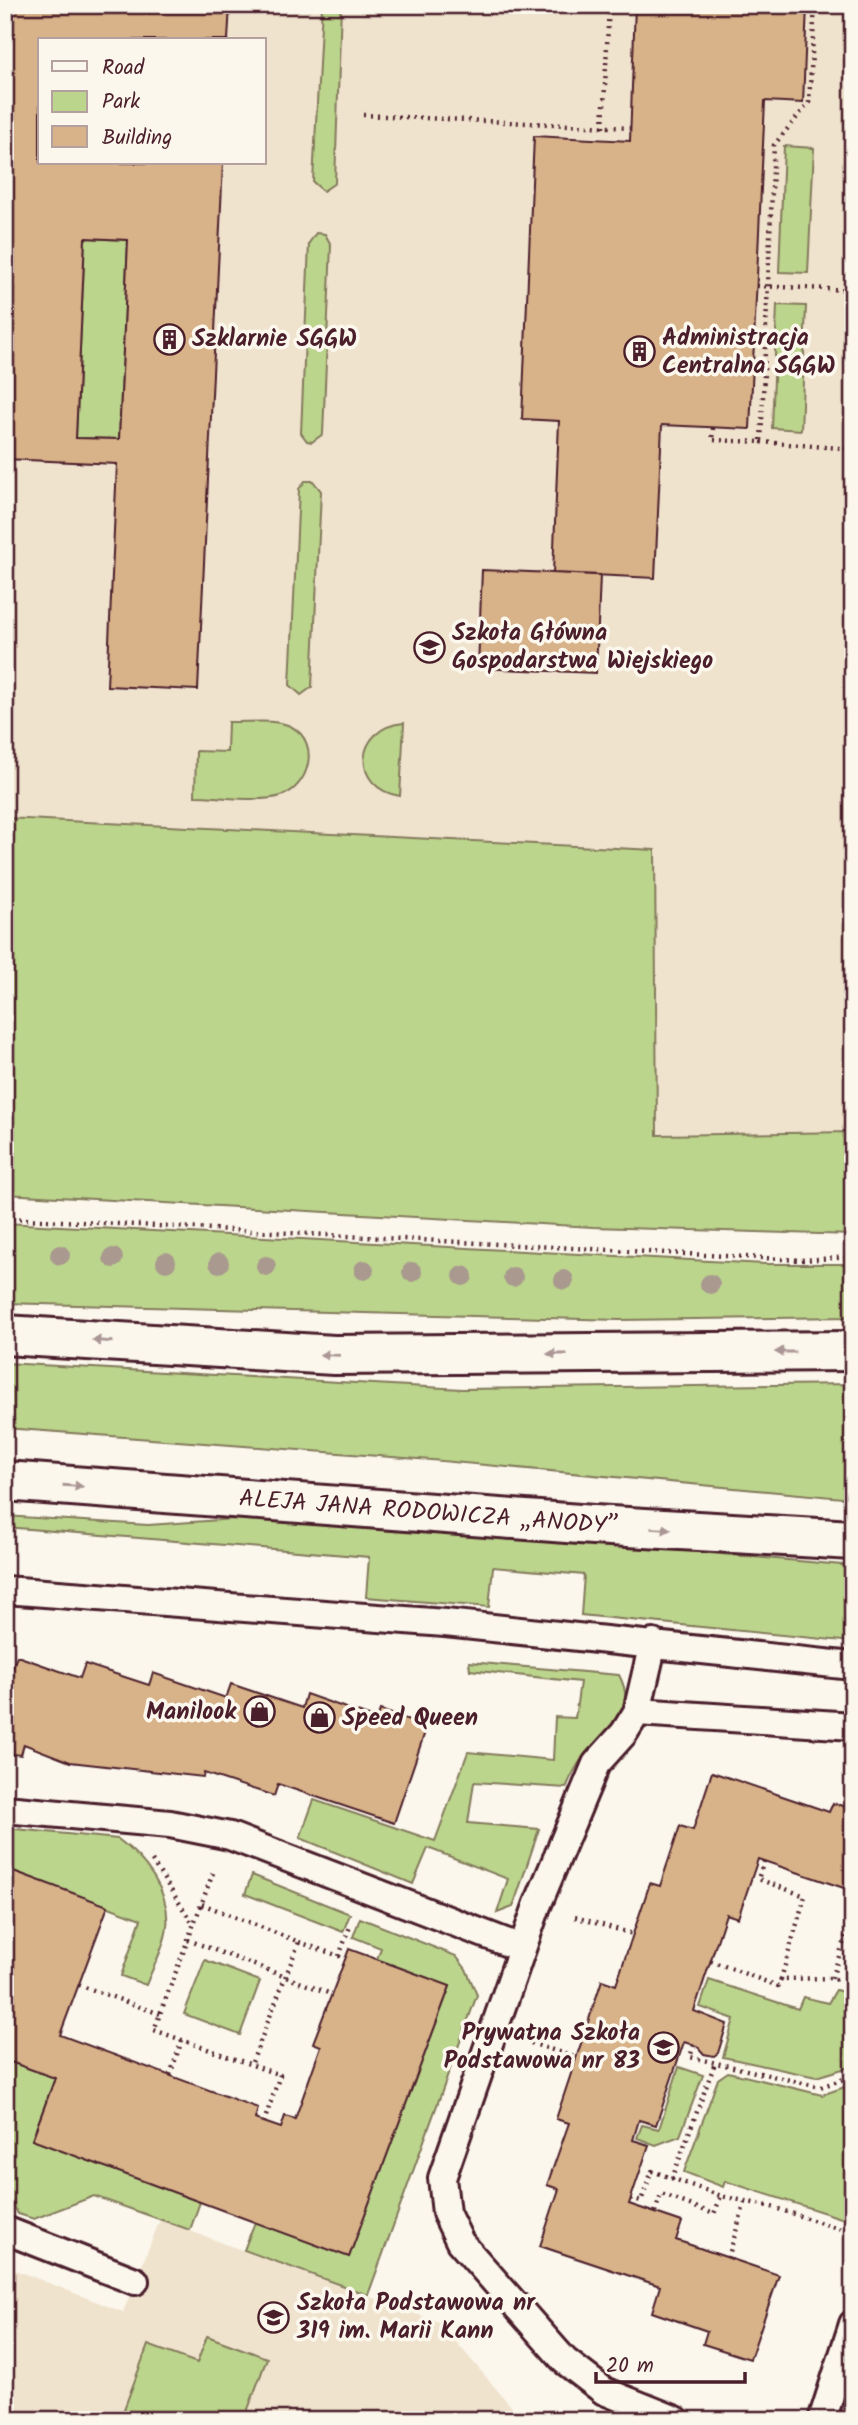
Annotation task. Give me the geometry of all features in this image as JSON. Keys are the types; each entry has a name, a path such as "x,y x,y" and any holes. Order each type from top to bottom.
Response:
{"main road":[{"path":"5,1335 334,1355 853,1351"},
{"name":"ALEJA JANA RODOWICZA „ANODY”","path":"5,1481 593,1525 853,1540"}],"lane":[{"path":"5,1590 445,1623 653,1643 853,1667"},
{"path":"653,1643 637,1712 624,1733 596,1764 537,1906 442,2178 446,2213 460,2242 565,2361 604,2391 676,2420"},
{"path":"637,1712 853,1726"},
{"path":"5,1809 170,1824 230,1836 521,1948"},
{"path":"5,2230 135,2281"},
{"path":"821,2420 853,2324"}],"path":[{"path":"603,127 609,5"},
{"path":"761,442 774,145 809,103 815,5"},
{"path":"363,115 630,128"},
{"path":"757,286 853,290"},
{"path":"712,428 712,440 853,449"},
{"path":"5,1218 801,1260 853,1257"},
{"path":"124,1819 194,1925"},
{"path":"711,1961 778,1986 805,1896 758,1879 764,1861"},
{"path":"215,1868 154,2030 280,2075 264,2122"},
{"path":"202,1904 339,1956 352,1922"},
{"path":"537,1906 633,1934"},
{"path":"832,1978 853,1913"},
{"path":"188,1940 331,1994"},
{"path":"251,2064 299,1942"},
{"path":"781,1979 832,1978 853,1985"},
{"path":"79,1985 160,2014"},
{"path":"170,2075 182,2040"},
{"path":"529,2043 577,2058"},
{"path":"694,2045 690,2057 820,2087 853,2076"},
{"path":"672,2179 715,2063"},
{"path":"631,2198 641,2201 652,2171 721,2196 853,2233"},
{"path":"654,2212 661,2194 714,2214 721,2196"},
{"path":"728,2258 745,2202"}],"shaded area":[{"name":"Szkoła Główna Gospodarstwa Wiejskiego","path":"5,5 853,5 853,1132 173,1146 5,1137"},
{"name":"Szkoła Podstawowa nr 319 im. Marii Kann","path":"160,2220 439,2322 523,2420 5,2420 5,2266 123,2312"}],"green space":[{"path":"322,5 341,5 335,183 323,191 313,182"},
{"path":"784,146 814,148 808,273 779,272"},
{"path":"316,233 325,234 331,245 323,434 312,442 307,441 301,433 309,243"},
{"path":"85,238 128,240 119,439 76,438"},
{"path":"777,305 806,306 801,430 772,428"},
{"path":"305,481 313,481 321,491 312,687 301,695 290,685 299,489"},
{"path":"228,722 285,724 301,734 309,753 308,764 299,784 291,791 272,798 195,796 196,751 227,752"},
{"path":"404,723 400,796 384,791 372,782 366,770 365,758 375,735 387,727"},
{"path":"5,818 655,850 657,1135 853,1132 853,1235 593,1227 5,1194"},
{"path":"5,1223 765,1264 853,1264 853,1317 619,1320 5,1303"},
{"path":"5,1363 462,1389 853,1384 853,1499 431,1460 5,1428"},
{"path":"293,1515 853,1566 853,1642 581,1615 584,1575 493,1567 489,1607 366,1597 369,1557 5,1527 5,1516 148,1525"},
{"path":"469,1662 619,1675 624,1689 623,1711 585,1754 566,1788 474,1782 468,1823 539,1829 513,1907 497,1913 508,1879 428,1848 413,1884 300,1838 314,1800 435,1841 468,1752 553,1760 555,1717 575,1718 580,1682 470,1670"},
{"path":"5,1828 118,1839 146,1866 165,1901 167,1927 164,1942 146,1985 121,1976 141,1919 5,1868"},
{"path":"252,1875 350,1914 343,1932 245,1894"},
{"path":"360,1918 456,1956 466,1969 477,1995 368,2295 244,2250 255,2222 349,2257 450,1986 377,1959 381,1948 353,1937"},
{"path":"205,1960 260,1981 240,2035 184,2014"},
{"path":"709,1980 798,2009 803,1997 828,2003 836,1990 853,1995 853,2066 816,2077 723,2057 734,2019 700,2007"},
{"path":"5,2060 55,2078 32,2140 200,2202 190,2230 94,2196 34,2219 18,2214 5,2190"},
{"path":"679,2067 703,2075 680,2136 656,2145 637,2138 642,2125 659,2129"},
{"path":"728,2072 822,2095 853,2084 853,2217 841,2218 725,2181 723,2187 684,2172 718,2079"},
{"path":"207,2336 267,2358 244,2420 120,2420 148,2345 197,2363"}],"building":[{"name":"Szklarnie SGGW","path":"6,5 230,5 228,38 38,38 38,164 223,164 198,690 107,686 117,464 5,459","holes":["85,238 128,240 119,439 76,438"]},
{"name":"Administracja Centralna SGGW","path":"635,5 807,5 803,103 765,101 750,429 662,425 655,578 553,573 559,421 522,419 534,136 630,141"},
{"path":"482,570 600,575 596,673 478,668"},
{"path":"17,1656 80,1678 85,1664 149,1685 153,1673 226,1698 231,1684 302,1708 306,1694 377,1719 380,1710 427,1726 394,1823 278,1784 274,1796 204,1773 203,1777 70,1762 24,1744 21,1755 5,1753 5,1667 12,1669"},
{"path":"712,1772 829,1812 833,1803 853,1809 853,1891 758,1859 738,1918 726,1914 694,2011 727,2024 718,2053 714,2056 704,2054 697,2046 684,2042 656,2125 639,2120 633,2140 649,2145 629,2204 682,2222 676,2240 779,2275 750,2359 703,2344 707,2331 652,2312 660,2286 540,2246 559,2189 547,2185 569,2123 556,2119 602,1980 616,1985 650,1883 660,1886 680,1826 693,1830"},
{"path":"8,1869 108,1906 60,2035 258,2108 255,2119 281,2128 285,2116 295,2119 321,2046 313,2043 349,1949 450,1986 349,2257 32,2140 55,2078 5,2060"}],"place":[{"name":"Szklarnie SGGW","path":"169,339"},
{"name":"Administracja Centralna SGGW","path":"639,352"},
{"name":"Szkoła Główna Gospodarstwa Wiejskiego","path":"429,647"},
{"name":"Manilook","path":"259,1712"},
{"name":"Speed Queen","path":"319,1718"},
{"name":"Prywatna Szkoła Podstawowa nr 83","path":"663,2047"},
{"name":"Szkoła Podstawowa nr 319 im. Marii Kann","path":"274,2317"}]}
